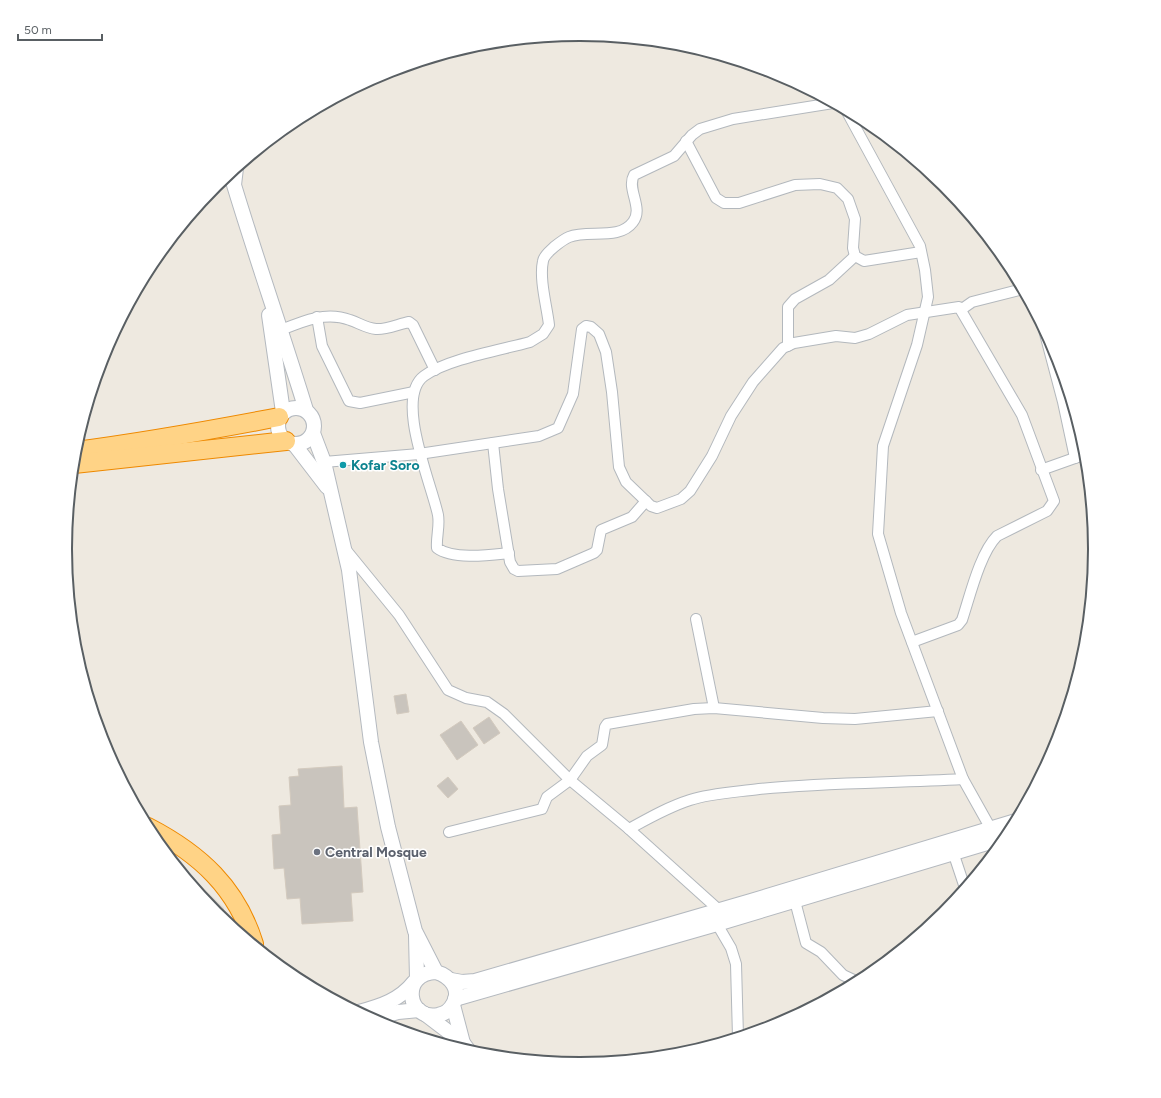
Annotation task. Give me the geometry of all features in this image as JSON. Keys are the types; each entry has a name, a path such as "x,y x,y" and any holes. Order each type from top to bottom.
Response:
{"highway":[{"path":"82,450 132,444 281,414"},
{"path":"80,463 290,443"},
{"path":"159,833 169,838 202,862 234,899 249,927 252,936"}],"main road":[{"path":"232,180 306,410 314,420 313,433 324,462 349,570 371,742 388,827 415,931 436,972"},
{"path":"265,287 281,414 277,424 278,431 330,490"},
{"path":"281,414 294,407 306,410"},
{"path":"290,443 302,443 309,439 313,433"},
{"path":"382,1016 398,1012 441,1014 448,1011 454,1002 1007,824"},
{"path":"451,980 462,982 475,981 718,917 795,901 997,840"},
{"path":"415,931 416,981 412,997 422,1012 460,1042"},
{"path":"367,1010 395,999 408,990 422,974 436,972 444,974 451,980 454,986 454,1002 465,1044"}],"street":[{"path":"509,553 482,556 459,554 437,548 438,518 419,454 412,400 415,386 423,377 441,366 530,342 543,334 549,325 542,274 543,260 547,254 560,242 570,236 615,232 628,228 634,221 637,211 632,181 634,175 674,156 686,141 700,129 733,119 825,104"},
{"path":"853,121 920,246 928,297 917,345 883,446 878,534 900,613 963,779 991,829"},
{"path":"686,141 716,198 724,203 739,202 794,185 820,184 837,188 848,199 855,219 853,248 855,256 864,262 921,252"},
{"path":"788,346 788,307 795,299 829,280 855,256"},
{"path":"962,310 972,302 1017,290"},
{"path":"324,462 419,454 539,436 558,428 573,394 582,329 586,326 591,326 599,334 606,352 612,392 619,467 626,482 651,506 657,508 681,499 690,491 712,456 731,416 753,382 771,359 788,346 794,343 836,336 855,338 874,332 907,316 959,307 987,357 1022,414 1041,470 1053,497 1052,506 1047,511 997,536 992,542 974,581 962,620 958,625 912,642"},
{"path":"281,330 309,318 317,317 348,319 366,328 378,330 409,322 413,325 435,370"},
{"path":"317,317 322,346 349,401 360,402 414,392"},
{"path":"1052,360 1075,458"},
{"path":"493,443 498,489 510,562 514,569 518,571 557,569 594,553 597,550 601,530 632,517 646,501"},
{"path":"1041,470 1080,456"},
{"path":"344,547 399,615 448,690 466,698 487,702 504,714 570,780 629,829 718,917 736,964 738,1032"},
{"path":"696,619 714,708"},
{"path":"449,832 538,812 544,806 548,797 570,780 587,756 602,745 605,727 607,724 694,709 714,708 823,718 855,719 938,711"},
{"path":"629,829 657,813 691,799 745,791 850,783 963,779"},
{"path":"953,852 963,883"},
{"path":"795,901 806,943 821,952 837,971 849,980"}],"shaded area":[{"path":"198,882 224,908 224,911"}],"building":[{"path":"406,694 409,712 397,714 394,696"},
{"path":"489,717 500,733 484,744 473,728"},
{"path":"461,721 478,745 457,760 440,735"},
{"name":"Central Mosque","path":"342,766 344,808 357,807 363,892 351,893 353,921 302,924 300,898 287,899 284,868 274,869 272,835 281,834 279,806 291,805 289,777 299,776 298,769"},
{"path":"448,777 458,789 448,798 437,786"}],"place":[{"name":"Kofar Soro","path":"343,465"},
{"name":"Central Mosque","path":"317,852"}]}
